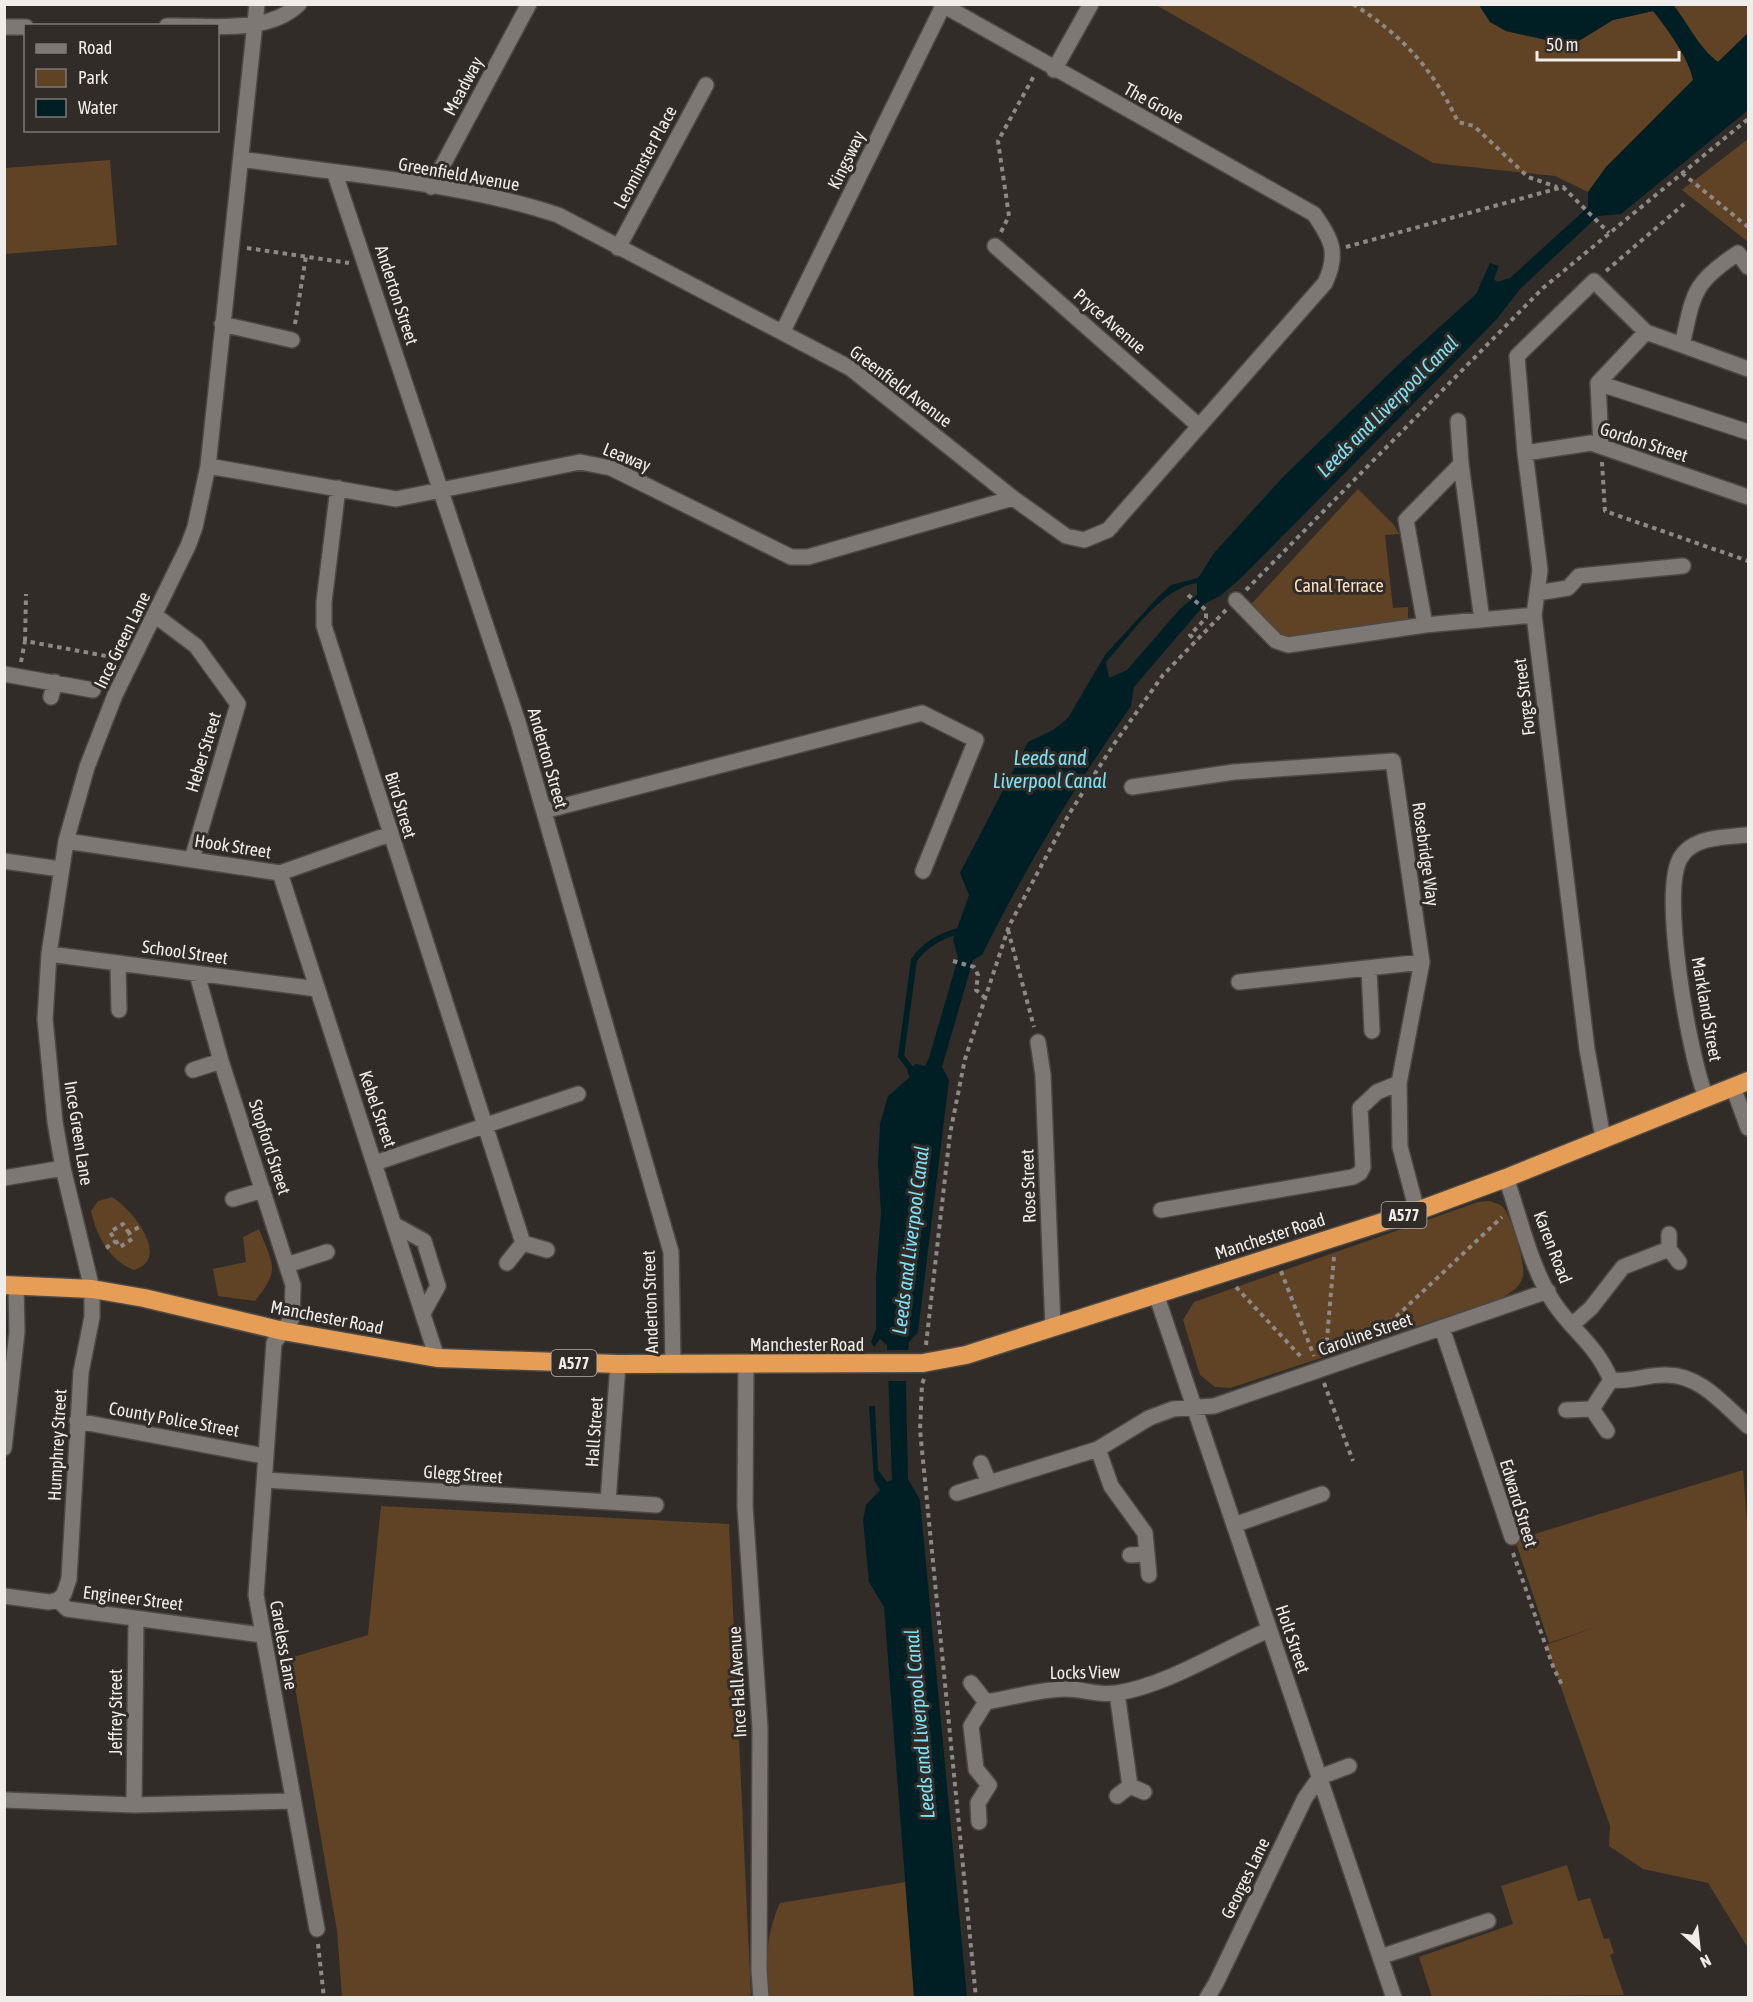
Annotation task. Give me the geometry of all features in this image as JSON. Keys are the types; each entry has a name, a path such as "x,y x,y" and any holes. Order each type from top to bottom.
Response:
{"highway":[{"name":"Manchester Road","path":"10,1285 92,1289 144,1298 283,1331 437,1358 618,1364 922,1364 966,1354 1053,1328 1417,1211 1741,1084"}],"street":[{"name":"Ince Green Lane","path":"92,1289 63,1168 49,1069 45,1019 49,954 60,869 87,767 116,695 156,616 195,527 208,466 257,4"},
{"path":"219,25 255,25 292,11 300,4"},
{"name":"Meadway","path":"431,187 529,4"},
{"path":"1048,66 1091,4"},
{"name":"The Grove","path":"942,5 1314,214 1327,233 1333,250"},
{"name":"Kingsway","path":"783,331 942,5"},
{"path":"4,27 24,27"},
{"name":"Leominster Place","path":"618,248 706,85"},
{"name":"Greenfield Avenue","path":"241,159 431,187 537,208 558,215 850,368 1013,498 1066,536 1084,540 1108,530 1325,283 1333,266 1333,250"},
{"name":"Anderton Street","path":"335,174 518,722 671,1252 673,1364"},
{"name":"Pryce Avenue","path":"995,246 1199,426"},
{"path":"1682,345 1694,296 1706,275 1737,253 1749,267"},
{"path":"1594,281 1646,332 1749,369"},
{"name":"Forge Street","path":"1594,281 1517,356 1525,453 1540,570 1534,615 1587,1049 1603,1138"},
{"path":"222,324 292,340"},
{"path":"1601,446 1598,383 1646,332"},
{"path":"1598,383 1749,432"},
{"path":"1458,421 1461,464 1482,620"},
{"name":"Gordon Street","path":"1525,453 1591,443 1749,497"},
{"name":"Leaway","path":"208,466 396,499 568,464 596,464 611,468 791,557 808,557 1013,498"},
{"path":"1425,625 1406,520 1461,464"},
{"name":"Bird Street","path":"338,488 324,602 324,626 483,1126 523,1243"},
{"path":"1537,593 1568,588 1579,576 1683,566"},
{"path":"1236,600 1276,641 1288,645 1425,625 1534,615"},
{"name":"Heber Street","path":"156,616 196,646 238,704 192,859"},
{"path":"11,675 93,690"},
{"path":"51,697 56,682"},
{"path":"544,811 922,713 976,740 923,871"},
{"name":"Rosebridge Way","path":"1132,787 1234,772 1393,760 1422,962 1399,1083 1400,1147 1417,1211"},
{"name":"Hook Street","path":"66,841 280,873 390,834"},
{"name":"Markland Street","path":"1706,1096 1701,1084 1685,1011 1675,928 1673,883 1681,855 1701,842 1749,835"},
{"path":"4,861 60,869"},
{"name":"Kebel Street","path":"280,873 437,1358"},
{"name":"School Street","path":"49,954 317,989"},
{"path":"1239,982 1422,962"},
{"path":"118,963 119,1010"},
{"path":"1369,969 1372,1031"},
{"name":"Stopford Street","path":"197,974 221,1061 287,1264 294,1301 292,1318 283,1331"},
{"name":"Rose Street","path":"1038,1042 1043,1075 1053,1328"},
{"path":"193,1070 221,1061"},
{"path":"1161,1210 1353,1177 1360,1173 1363,1167 1360,1108 1377,1092 1399,1083"},
{"path":"1741,1084 1749,1128"},
{"path":"375,1163 578,1094"},
{"path":"4,1178 63,1168"},
{"name":"Karen Road","path":"1506,1178 1554,1304 1602,1360 1611,1380"},
{"path":"233,1199 263,1190"},
{"path":"395,1225 424,1241 438,1286 423,1313"},
{"path":"1573,1324 1591,1308 1623,1267 1669,1241 1679,1262"},
{"path":"507,1263 523,1243 547,1250"},
{"path":"287,1264 327,1252"},
{"path":"4,1448 17,1332 10,1285"},
{"name":"Humphrey Street","path":"58,1600 64,1594 69,1579 77,1421 81,1372 92,1317 92,1289"},
{"name":"Caroline Street","path":"957,1493 1098,1449 1149,1418 1173,1409 1214,1406 1548,1291"},
{"name":"Holt Street","path":"1156,1294 1394,1998"},
{"name":"Edward Street","path":"1442,1328 1512,1538"},
{"name":"Careless Lane","path":"283,1331 274,1343 264,1456 266,1480 256,1595 317,1929"},
{"name":"Hall Street","path":"608,1502 618,1364"},
{"name":"Ince Hall Avenue","path":"746,1365 745,1506 760,1728 759,1970 761,1998"},
{"path":"1593,1409 1611,1380 1629,1382 1665,1374 1682,1377 1713,1394 1749,1426"},
{"path":"1566,1410 1593,1409"},
{"path":"1593,1409 1607,1431"},
{"name":"County Police Street","path":"77,1421 264,1456"},
{"path":"1098,1449 1118,1498 1145,1533 1149,1575"},
{"path":"981,1463 989,1483"},
{"name":"Glegg Street","path":"266,1480 656,1505"},
{"path":"1234,1525 1322,1494"},
{"path":"1130,1555 1147,1554"},
{"name":"Engineer Street","path":"4,1596 49,1602 58,1600 66,1609 262,1635"},
{"name":"Jeffrey Street","path":"134,1804 136,1619"},
{"name":"Locks View","path":"986,1702 1061,1689 1077,1689 1094,1694 1117,1693 1157,1682 1269,1630"},
{"path":"971,1683 986,1702 971,1726 976,1769 989,1785 978,1803 979,1822"},
{"path":"1117,1693 1137,1789 1117,1796"},
{"path":"1320,1777 1349,1766"},
{"name":"Georges Lane","path":"1207,1998 1305,1798 1320,1777"},
{"path":"4,1800 134,1804 293,1801"},
{"path":"1380,1957 1488,1922"}],"path":[{"path":"1353,4 1383,23 1427,66 1443,90 1458,122 1474,126 1528,177 1557,188"},
{"path":"995,246 1009,216 998,141 1048,66"},
{"path":"976,1998 920,1430 922,1364 950,1134 965,1059 1007,929 1069,814 1162,675 1543,288 1749,119"},
{"path":"1682,173 1749,227"},
{"path":"1333,250 1563,187 1609,233"},
{"path":"1594,281 1684,204"},
{"path":"231,246 367,265"},
{"path":"292,340 306,256"},
{"path":"1601,446 1605,511 1749,561"},
{"path":"11,675 25,641 26,594"},
{"path":"1188,595 1206,610 1206,618 1190,635 1196,642"},
{"path":"25,641 133,661"},
{"path":"1007,929 1038,1042"},
{"path":"953,961 974,967 978,975 976,990 984,997"},
{"path":"1377,1335 1515,1204"},
{"path":"123,1224 129,1233 132,1239 120,1247 110,1232 123,1224"},
{"path":"129,1233 139,1227"},
{"path":"1320,1370 1335,1238"},
{"path":"106,1248 116,1241"},
{"path":"1223,1273 1320,1370"},
{"name":"Edward Street","path":"1512,1538 1511,1548 1554,1669 1563,1687"},
{"path":"317,1929 324,1998"}],"green space":[{"path":"1156,5 1479,5 1490,22 1506,31 1560,43 1577,42 1613,20 1653,11 1682,53 1693,80 1607,167 1588,192 1555,176 1433,163"},
{"path":"1673,5 1748,5 1748,33 1718,62 1699,42"},
{"path":"1748,139 1748,242 1682,190"},
{"path":"110,160 117,245 5,254 5,168"},
{"name":"Canal Terrace","path":"1358,489 1394,525 1399,534 1385,535 1393,608 1408,607 1408,618 1403,626 1275,648 1242,614"},
{"path":"112,1197 138,1222 149,1245 149,1255 145,1264 134,1270 125,1266 111,1254 94,1221 91,1211 98,1201"},
{"path":"1490,1201 1502,1206 1506,1212 1514,1230 1522,1262 1522,1280 1504,1297 1230,1388 1215,1387 1200,1375 1183,1320 1194,1302 1478,1202"},
{"path":"259,1229 271,1259 269,1281 255,1301 218,1296 213,1269 246,1262 243,1237"},
{"path":"1743,1470 1748,1535 1748,1948 1708,1883 1643,1869 1609,1846 1610,1826 1546,1645 1596,1627 1549,1643 1515,1540"},
{"path":"381,1506 729,1524 751,1997 342,1997 337,1931 290,1658 368,1635"},
{"path":"1567,1865 1578,1901 1590,1898 1604,1939 1609,1938 1614,1953 1610,1955 1624,1995 1432,1997 1419,1957 1513,1924 1501,1886"},
{"path":"906,1882 914,1997 767,1998 768,1949 772,1925 780,1903"}],"water":[{"name":"Leeds and Liverpool Canal","path":"1479,5 1673,5 1699,42 1718,62 1748,33 1748,110 1621,214 1598,216 1520,289 1497,319 1240,579 1220,596 1206,603 1134,687 1131,706 1090,766 1052,828 982,955 973,960 942,1067 949,1080 918,1332 909,1342 906,1387 908,1479 920,1500 967,1997 914,1997 884,1607 869,1582 863,1520 866,1505 880,1490 874,1480 869,1406 875,1406 878,1470 887,1482 892,1480 887,1345 880,1339 874,1347 871,1342 876,1329 876,1278 881,1212 878,1163 880,1124 888,1096 910,1077 907,1071 916,1064 925,1066 929,1058 958,958 953,940 969,895 960,873 1028,742 1053,730 1068,718 1105,655 1157,598 1171,585 1198,578 1214,553 1282,478 1400,363 1476,294 1490,263 1499,266 1494,279 1497,282 1510,278 1588,207 1588,192 1606,167 1693,80 1683,54 1653,11 1613,20 1577,42 1560,43 1506,31 1490,22","holes":["1197,583 1197,595 1180,609 1127,670 1109,678 1106,662 1159,603 1184,587"]}],"pier":[{"path":"884,1350 912,1350 910,1381 886,1381"}],"waterway":[{"path":"915,1071 901,1056 914,960 923,949 935,941 962,930"}]}
